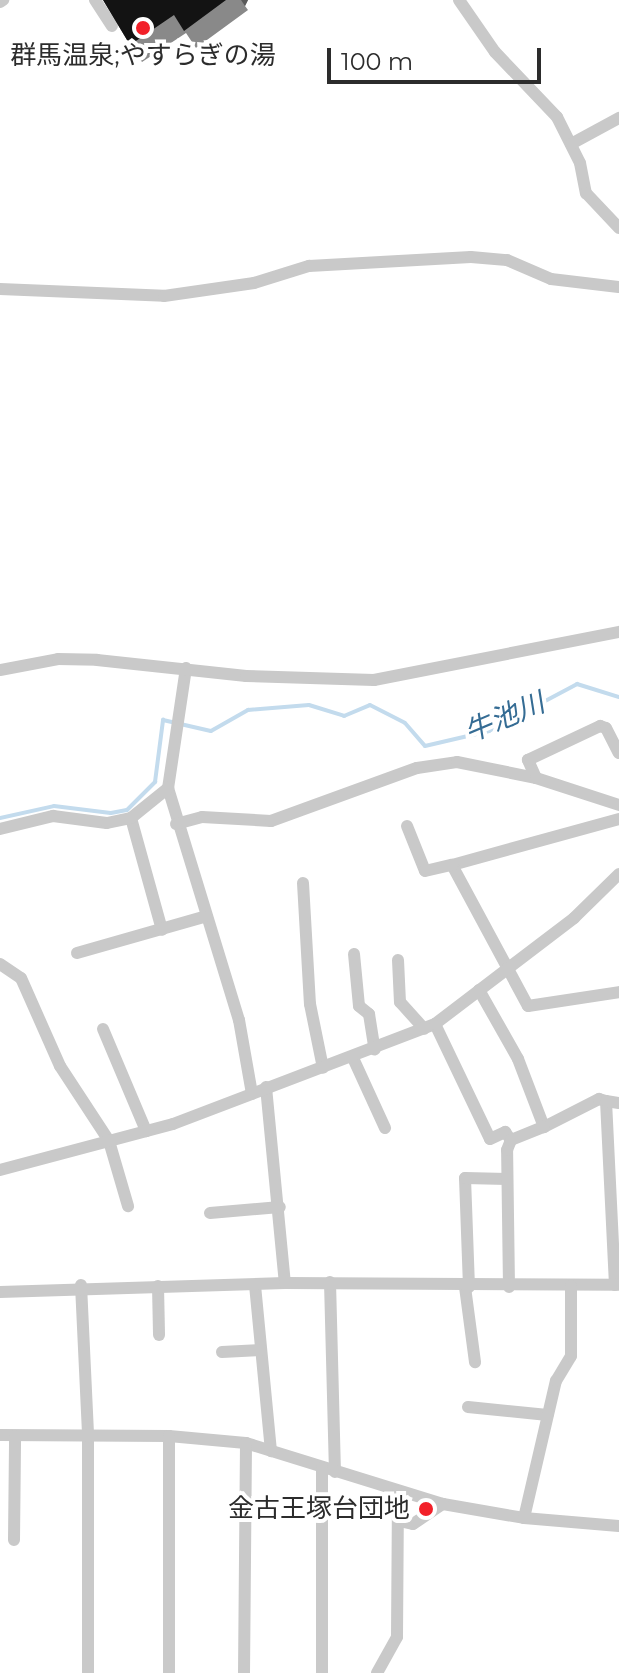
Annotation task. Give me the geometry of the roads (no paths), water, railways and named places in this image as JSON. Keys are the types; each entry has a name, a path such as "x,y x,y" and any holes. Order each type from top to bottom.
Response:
{"street":[{"path":"95,0 112,26"},
{"path":"459,0 495,52 557,117 571,144 586,193 619,228"},
{"path":"571,144 619,118"},
{"path":"0,289 164,296 241,285 309,266 471,257 507,260 551,279 619,287"},
{"path":"0,670 58,659 186,668 246,676 374,680 619,632"},
{"path":"186,668 168,788 203,917 239,1020 252,1094"},
{"path":"536,778 528,760 600,726 606,728 619,753"},
{"path":"176,824 202,817 271,821 436,763 472,761 619,805"},
{"path":"0,829 53,816 107,823 131,818 168,788"},
{"path":"131,818 162,930"},
{"path":"407,826 425,871 619,819"},
{"path":"452,865 528,1006 619,992"},
{"path":"0,1170 146,1131 375,1050 429,1027 574,918 619,874"},
{"path":"303,883 310,1004 323,1068"},
{"path":"77,953 203,917"},
{"path":"354,954 359,1006 369,1014 375,1050"},
{"path":"398,960 400,1002 429,1027 490,1139 505,1132 511,1140 507,1179 509,1287"},
{"path":"0,964 21,978 60,1066 109,1141 128,1206"},
{"path":"479,990 518,1059 544,1127"},
{"path":"103,1029 146,1131"},
{"path":"353,1058 385,1128"},
{"path":"266,1087 285,1283"},
{"path":"0,1292 81,1285 330,1282 467,1287 617,1285 613,1102 599,1099 511,1140"},
{"path":"475,1362 467,1287 465,1178 507,1179"},
{"path":"210,1213 280,1207"},
{"path":"322,1673 329,1470 330,1282"},
{"path":"81,1285 88,1435 88,1673"},
{"path":"255,1285 271,1451"},
{"path":"158,1286 159,1335"},
{"path":"524,1518 556,1381 571,1356 571,1286"},
{"path":"222,1352 261,1350"},
{"path":"468,1407 548,1415"},
{"path":"0,1435 169,1436 246,1443 443,1504 524,1518 619,1526"},
{"path":"14,1540 15,1436"},
{"path":"169,1436 169,1673"},
{"path":"244,1673 246,1443"},
{"path":"377,1673 397,1637 398,1491"},
{"path":"399,1521 413,1524 443,1504"}],"waterway":[{"name":"牛池川","path":"0,818 54,806 111,813 127,810 155,782 163,720 211,731 248,710 309,705 344,716 370,705 405,723 425,746 489,731 577,684 619,697"}],"place":[{"name":"群馬温泉;やすらぎの湯","path":"143,28"},
{"name":"金古王塚台団地","path":"426,1509"}]}
